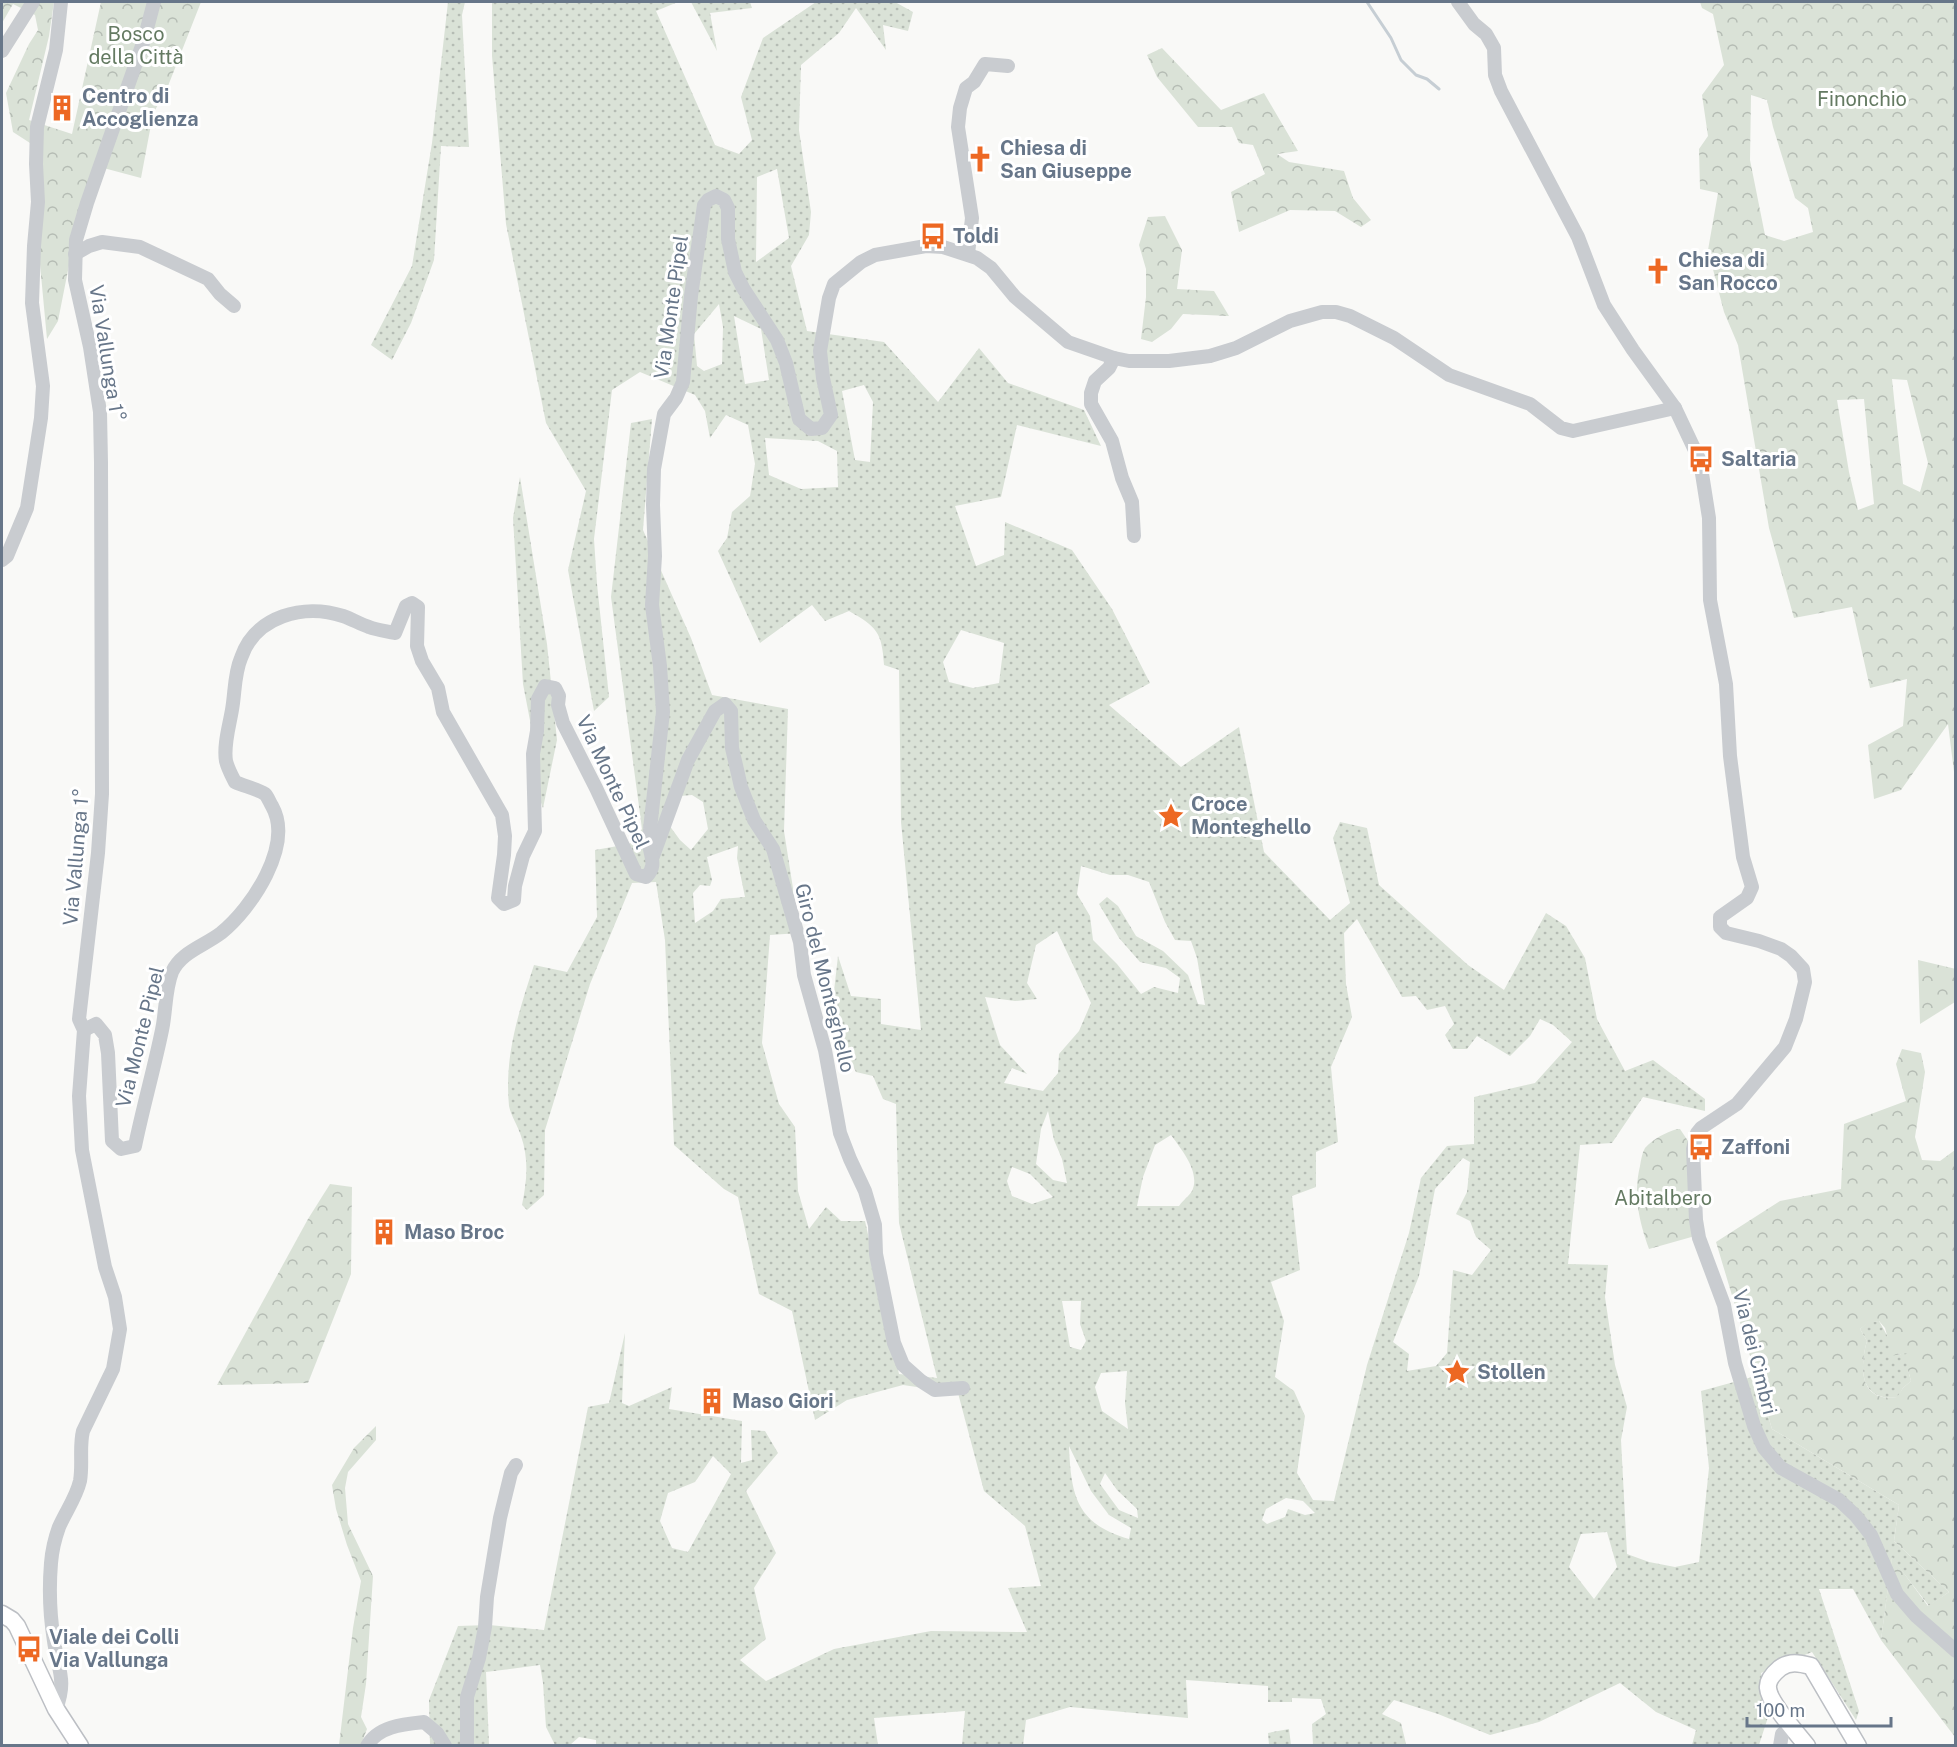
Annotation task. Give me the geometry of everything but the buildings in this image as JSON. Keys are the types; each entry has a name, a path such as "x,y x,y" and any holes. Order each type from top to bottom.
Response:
{"main road":[{"path":"2,1614 17,1626 56,1709 80,1746"},
{"path":"1807,1746 1778,1709 1768,1688 1770,1679 1776,1671 1797,1662 1810,1666 1858,1746"}],"street":[{"path":"2,51 33,2"},
{"path":"2,560 7,556 27,508 41,418 43,386 32,303 38,202 37,127 56,50 61,2"},
{"name":"Via Vallunga 1°","path":"56,1709 62,1694 63,1683 53,1641 51,1559 59,1528 79,1483 83,1431 113,1369 120,1329 82,1150 79,1096 84,1030 79,1019 98,853 102,794 100,411 90,347 75,280 75,254 76,240 87,203 133,73 154,2"},
{"path":"1008,66 985,64 974,82 966,88 960,108 959,136 972,218 968,254 991,268 1015,297 1068,342 1129,361 1169,361 1210,356 1236,348 1290,321 1322,312 1336,312 1386,333 1449,375 1530,404 1561,428 1573,431 1675,402 1633,350 1604,304 1578,237 1501,91 1496,75 1494,48 1486,34 1474,24 1458,2"},
{"name":"Via Monte Pipel","path":"84,1030 96,1024 105,1035 108,1053 112,1141 122,1149 135,1146 158,1054 171,974 180,958 221,933 235,919 270,868 277,844 277,815 265,795 235,782 227,764 225,750 241,656 249,641 260,629 273,619 287,614 315,612 342,616 370,628 395,633 406,606 412,603 418,607 417,646 422,661 438,688 443,712 502,815 504,855 498,898 504,904 514,900 515,886 523,856 535,831 533,754 537,731 538,699 545,686 555,688 559,696 558,705 562,723 596,788 636,874 646,877 652,871 650,829 663,712 661,674 652,605 655,556 654,470 664,414 676,398 683,382 691,296 704,206 708,200 716,196 724,200 728,208 728,239 735,272 777,340 786,363 799,419 811,429 822,428 831,415 820,351 829,298 834,284 861,262 882,253 926,246 943,247 968,254"},
{"path":"75,254 102,242 140,247 208,279 234,306"},
{"path":"1114,358 1109,368 1095,381 1091,393 1091,404 1115,448 1122,478 1132,502 1134,536"},
{"name":"Via dei Cimbri","path":"1675,402 1701,461 1708,518 1710,600 1726,684 1735,806 1743,857 1752,887 1747,898 1720,917 1720,927 1726,933 1759,941 1791,956 1803,969 1805,982 1796,1019 1785,1047 1737,1104 1696,1133 1693,1149 1699,1238 1724,1305 1735,1363 1754,1426 1764,1448 1781,1468 1839,1500 1857,1516 1871,1535 1897,1594 1916,1616 1956,1651"},
{"name":"Giro del Monteghello","path":"653,856 688,759 715,711 725,704 731,711 732,748 741,787 754,820 773,849 800,942 804,975 825,1050 840,1132 866,1191 875,1225 876,1254 894,1343 903,1365 921,1381 935,1390 963,1388"},
{"path":"467,1746 467,1697 486,1627 488,1597 500,1518 511,1473 516,1465"},
{"path":"368,1746 372,1737 390,1728 424,1722 437,1733 445,1746"},
{"path":"1780,1746 1782,1734 1792,1726"}],"green space":[{"name":"Bosco della Città","path":"2,2 54,2 49,36 29,120 72,134 101,2 201,2 168,86 153,114 141,178 96,166 74,240 58,321 47,339 30,143 13,132 6,93 38,30 35,15 13,4 2,23"},
{"path":"448,2 465,2 462,15 469,147 441,146 434,260 411,323 392,360 371,345 412,266 432,143"},
{"path":"492,2 678,2 656,11 715,145 739,154 752,140 741,97 763,38 816,2 895,2 913,12 908,31 883,25 886,50 856,8 839,33 801,65 799,130 811,212 809,235 791,266 807,331 884,342 938,402 979,348 1008,383 1084,410 1101,446 1017,425 1001,497 955,506 976,566 1004,555 1005,522 1072,550 1112,609 1150,683 1109,705 1181,767 1239,727 1264,852 1330,920 1350,903 1333,838 1340,822 1367,828 1379,885 1468,965 1504,990 1546,913 1566,926 1585,958 1597,1019 1625,1071 1653,1060 1705,1099 1705,1111 1643,1097 1612,1143 1580,1145 1568,1264 1608,1265 1605,1297 1615,1365 1627,1407 1621,1440 1627,1554 1649,1562 1675,1567 1699,1562 1709,1468 1701,1391 1756,1376 1772,1429 1899,1505 1894,1541 1949,1592 1929,1606 1892,1558 1881,1640 1853,1589 1819,1589 1859,1711 1856,1720 1812,1652 1761,1673 1770,1711 1759,1745 1692,1745 1696,1730 1656,1712 1620,1683 1539,1722 1490,1735 1438,1714 1394,1700 1382,1714 1401,1723 1406,1744 1404,1746 1313,1745 1312,1724 1326,1714 1321,1699 1292,1698 1292,1702 1268,1702 1268,1686 1186,1680 1188,1718 1070,1707 1026,1720 1023,1746 962,1745 965,1711 874,1718 878,1745 596,1746 596,1740 579,1737 570,1745 555,1745 546,1727 540,1665 486,1672 489,1745 430,1745 429,1700 458,1626 489,1625 544,1630 588,1407 609,1403 625,1333 622,1403 629,1406 672,1387 669,1409 742,1421 741,1463 752,1460 751,1430 765,1431 778,1453 746,1491 776,1553 754,1588 766,1639 740,1660 766,1681 834,1649 931,1631 1027,1632 1008,1588 1041,1586 1025,1526 984,1491 958,1393 903,1385 847,1400 815,1420 792,1311 759,1294 738,1197 724,1189 674,1145 665,940 656,882 632,883 590,984 545,1130 544,1195 527,1210 522,1205 526,1179 525,1153 520,1132 510,1110 508,1087 514,1034 528,982 534,965 567,972 597,917 595,850 629,844 642,829 611,597 631,423 652,419 643,530 691,638 712,695 788,709 784,831 800,933 770,935 762,1043 779,1104 795,1127 798,1191 809,1229 826,1207 841,1221 865,1221 899,1374 937,1378 899,1223 896,1104 883,1099 873,1076 856,1072 840,1042 834,991 838,956 851,996 881,999 881,1024 921,1030 901,822 899,670 884,665 882,645 876,632 872,626 849,611 825,621 812,605 760,643 718,551 727,538 732,512 750,496 755,464 748,425 726,415 710,438 705,411 695,395 640,372 612,390 594,539 609,697 594,711 568,570 586,491 546,423 506,224 492,56","holes":["777,169 789,238 756,262 757,177","719,304 723,327 722,364 704,371 697,366 694,334","734,316 761,329 769,380 745,384","864,385 873,402 870,462 855,460 842,391","765,438 818,441 837,451 838,487 801,489 769,475","961,630 1004,643 999,683 973,688 949,682 943,662","692,795 703,802 708,829 691,850 669,825 680,796","738,846 737,858 745,897 721,899 713,911 695,923 693,893 700,885 710,886 712,880 707,857","1081,866 1110,875 1128,875 1149,882 1175,940 1191,941 1197,958 1205,1005 1198,1004 1188,975 1163,951 1136,936 1118,906 1107,897 1099,904 1119,938 1140,962 1166,968 1180,978 1178,993 1154,987 1141,994 1117,964 1093,940 1090,916 1077,894","1357,919 1402,997 1416,996 1427,1010 1445,1006 1454,1024 1445,1035 1453,1049 1467,1049 1477,1036 1510,1056 1530,1036 1540,1019 1553,1025 1572,1042 1535,1083 1474,1097 1474,1144 1447,1146 1421,1178 1409,1233 1367,1365 1334,1501 1313,1500 1297,1473 1305,1416 1294,1391 1275,1377 1284,1321 1271,1282 1300,1270 1292,1196 1316,1187 1316,1152 1338,1142 1331,1067 1352,1017 1346,984 1344,933","1057,931 1091,1003 1079,1031 1059,1054 1058,1073 1043,1091 1004,1083 1012,1068 1027,1074 1000,1045 985,997 1015,1001 1037,999 1027,983 1036,945","1048,1111 1067,1183 1053,1180 1036,1164 1041,1129","1171,1135 1192,1169 1194,1176 1192,1191 1179,1206 1137,1206 1143,1177 1155,1145","1463,1158 1470,1162 1467,1192 1456,1214 1470,1221 1476,1237 1491,1250 1472,1275 1453,1270 1447,1353 1436,1366 1407,1371 1409,1354 1393,1342 1419,1276 1435,1189","1012,1167 1030,1174 1053,1197 1032,1204 1012,1196 1007,1181","1062,1301 1081,1301 1080,1324 1086,1341 1081,1350 1070,1347","1127,1371 1125,1403 1128,1429 1102,1411 1095,1387 1101,1373","1069,1446 1091,1491 1109,1515 1131,1528 1129,1539 1111,1533 1098,1525 1087,1516 1080,1505 1072,1479","713,1456 731,1474 688,1552 672,1548 660,1521 668,1493 695,1482","1105,1473 1117,1490 1137,1509 1138,1518 1119,1510 1100,1484","1286,1498 1303,1501 1315,1513 1305,1515 1288,1509 1285,1517 1267,1524 1262,1520 1266,1509","1607,1532 1617,1567 1594,1599 1569,1567 1581,1534"]},
{"path":"691,2 750,2 752,8 710,13 717,51"},
{"name":"Finonchio","path":"1700,2 1955,2 1955,780 1948,724 1901,790 1874,799 1868,745 1903,726 1907,679 1870,688 1852,607 1794,618 1769,528 1738,345 1724,312 1708,250 1718,193 1700,189 1699,149 1708,136 1702,95 1724,65 1713,14 1702,8","holes":["1751,95 1767,100 1795,198 1808,208 1813,232 1784,241 1765,235 1750,160","1892,379 1907,380 1928,463 1920,492 1903,484","1864,399 1874,504 1858,510 1837,400"]},
{"path":"1162,48 1221,110 1264,93 1298,151 1277,154 1289,162 1344,171 1353,198 1371,220 1361,227 1335,211 1290,210 1239,232 1231,192 1265,174 1253,145 1239,143 1232,127 1198,127 1157,77 1147,55"},
{"path":"1165,216 1182,250 1177,289 1214,291 1229,316 1183,314 1171,329 1152,342 1141,339 1146,297 1146,269 1139,245 1148,217"},
{"path":"520,477 547,644 557,740 543,808 535,786 537,757 523,684 513,518"},
{"path":"1918,960 1956,969 1955,1002 1920,1024"},
{"path":"1902,1049 1921,1053 1925,1072 1915,1137 1922,1160 1940,1161 1955,1150 1955,1737 1881,1640 1892,1557 1928,1606 1949,1592 1894,1541 1899,1505 1772,1429 1716,1242 1780,1201 1841,1189 1844,1124 1906,1101 1896,1064","holes":["1879,1321 1885,1328 1890,1346 1884,1357 1908,1353 1908,1370 1911,1381 1897,1397 1876,1395 1869,1389 1863,1372 1867,1341 1860,1329 1868,1323"]},
{"name":"Abitalbero","path":"1680,1129 1688,1141 1695,1236 1649,1249 1642,1228 1637,1198 1642,1157 1645,1148 1652,1141"},
{"path":"330,1184 352,1187 351,1274 308,1383 217,1385 308,1219"},
{"path":"1879,1321 1898,1355 1908,1352 1908,1370 1911,1381 1898,1397 1876,1395 1865,1381 1863,1362 1867,1341 1860,1329 1868,1322"},
{"path":"376,1426 376,1440 348,1472 345,1488 348,1524 373,1576 366,1684 361,1717 367,1729 361,1745 339,1745 361,1581 336,1509 332,1485 354,1448"},
{"path":"1289,1729 1291,1745 1269,1745 1268,1733"}],"waterway":[{"path":"1367,2 1391,38 1401,60 1416,75 1427,79 1439,89"}],"place":[{"name":"Centro di Accoglienza","path":"62,108"},
{"name":"Chiesa di San Giuseppe","path":"980,159"},
{"name":"Toldi","path":"933,236"},
{"name":"Chiesa di San Rocco","path":"1658,271"},
{"name":"Saltaria","path":"1701,459"},
{"name":"Croce Monteghello","path":"1171,816"},
{"name":"Zaffoni","path":"1701,1147"},
{"name":"Maso Broc","path":"384,1232"},
{"name":"Stollen","path":"1457,1372"},
{"name":"Maso Giori","path":"712,1401"},
{"name":"Viale dei Colli Via Vallunga","path":"29,1649"}]}
